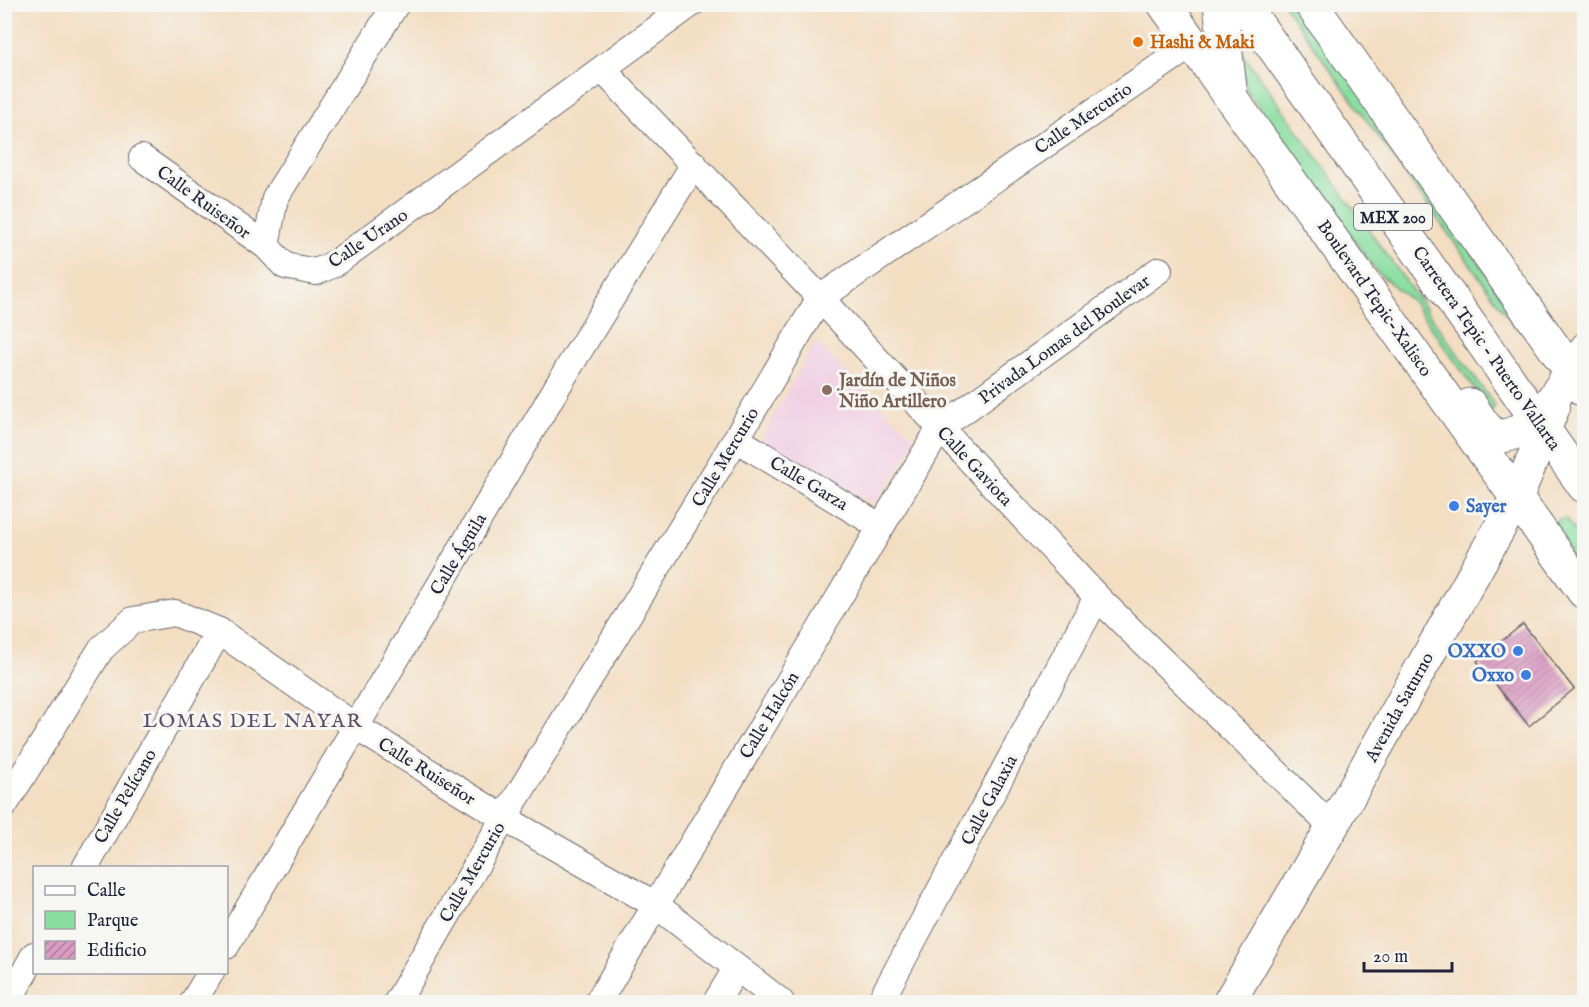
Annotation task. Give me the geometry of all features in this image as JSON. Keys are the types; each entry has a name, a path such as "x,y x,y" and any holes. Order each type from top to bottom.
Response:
{"main road":[{"name":"Boulevard Tepic-Xalisco","path":"1164,4 1584,592"},
{"path":"1220,4 1231,96"},
{"name":"Carretera Tepic - Puerto Vallarta","path":"1243,4 1584,486"},
{"name":"MEX 200","path":"1311,4 1580,369"},
{"path":"1375,298 1405,315 1484,425 1493,434 1502,436 1512,434 1540,424 1549,406 1580,369"}],"street":[{"path":"266,246 274,198 396,4"},
{"name":"Calle Urano","path":"266,246 285,266 316,272 334,264 691,4"},
{"name":"Calle Mercurio","path":"396,1002 504,818 820,298 1193,44"},
{"name":"Calle Gaviota","path":"603,70 820,298 1097,597 1332,826"},
{"name":"Calle Ruiseñor","path":"142,158 266,246"},
{"name":"Calle Águila","path":"228,943 563,377 694,164"},
{"name":"Privada Lomas del Boulevar","path":"940,428 1159,270"},
{"name":"Avenida Saturno","path":"1229,1002 1332,826 1517,497 1540,424"},
{"name":"Calle Halcón","path":"598,1002 940,428"},
{"name":"Calle Garza","path":"736,439 881,527"},
{"name":"Calle Galaxia","path":"880,1002 1097,597"},
{"name":"Calle Ruiseñor","path":"4,806 101,649 133,620 175,613 219,631 356,727 504,818 656,905 781,1002"},
{"name":"Calle Pelícano","path":"86,866 219,631"},
{"path":"8,1002 33,958"},
{"path":"716,1002 736,969"},
{"path":"193,1002 210,974"}],"shaded area":[{"name":"Jardín de Niños Niño Artillero","path":"815,341 916,439 876,504 759,443"}],"green space":[{"path":"1284,5 1311,5 1522,329 1516,328"},
{"path":"1233,40 1495,406 1492,410 1489,409 1413,302 1377,272 1246,90"},
{"path":"1566,519 1584,545 1584,579 1553,523"}],"building":[{"name":"Oxxo","path":"1523,624 1574,689 1529,726 1477,661"}],"place":[{"name":"Hashi & Maki","path":"1138,42"},
{"name":"Jardín de Niños Niño Artillero","path":"827,390"},
{"name":"Sayer","path":"1454,506"},
{"name":"OXXO","path":"1518,651"},
{"name":"Oxxo","path":"1526,675"}],"district":[{"name":"LOMAS DEL NAYAR","path":"253,720"}]}
